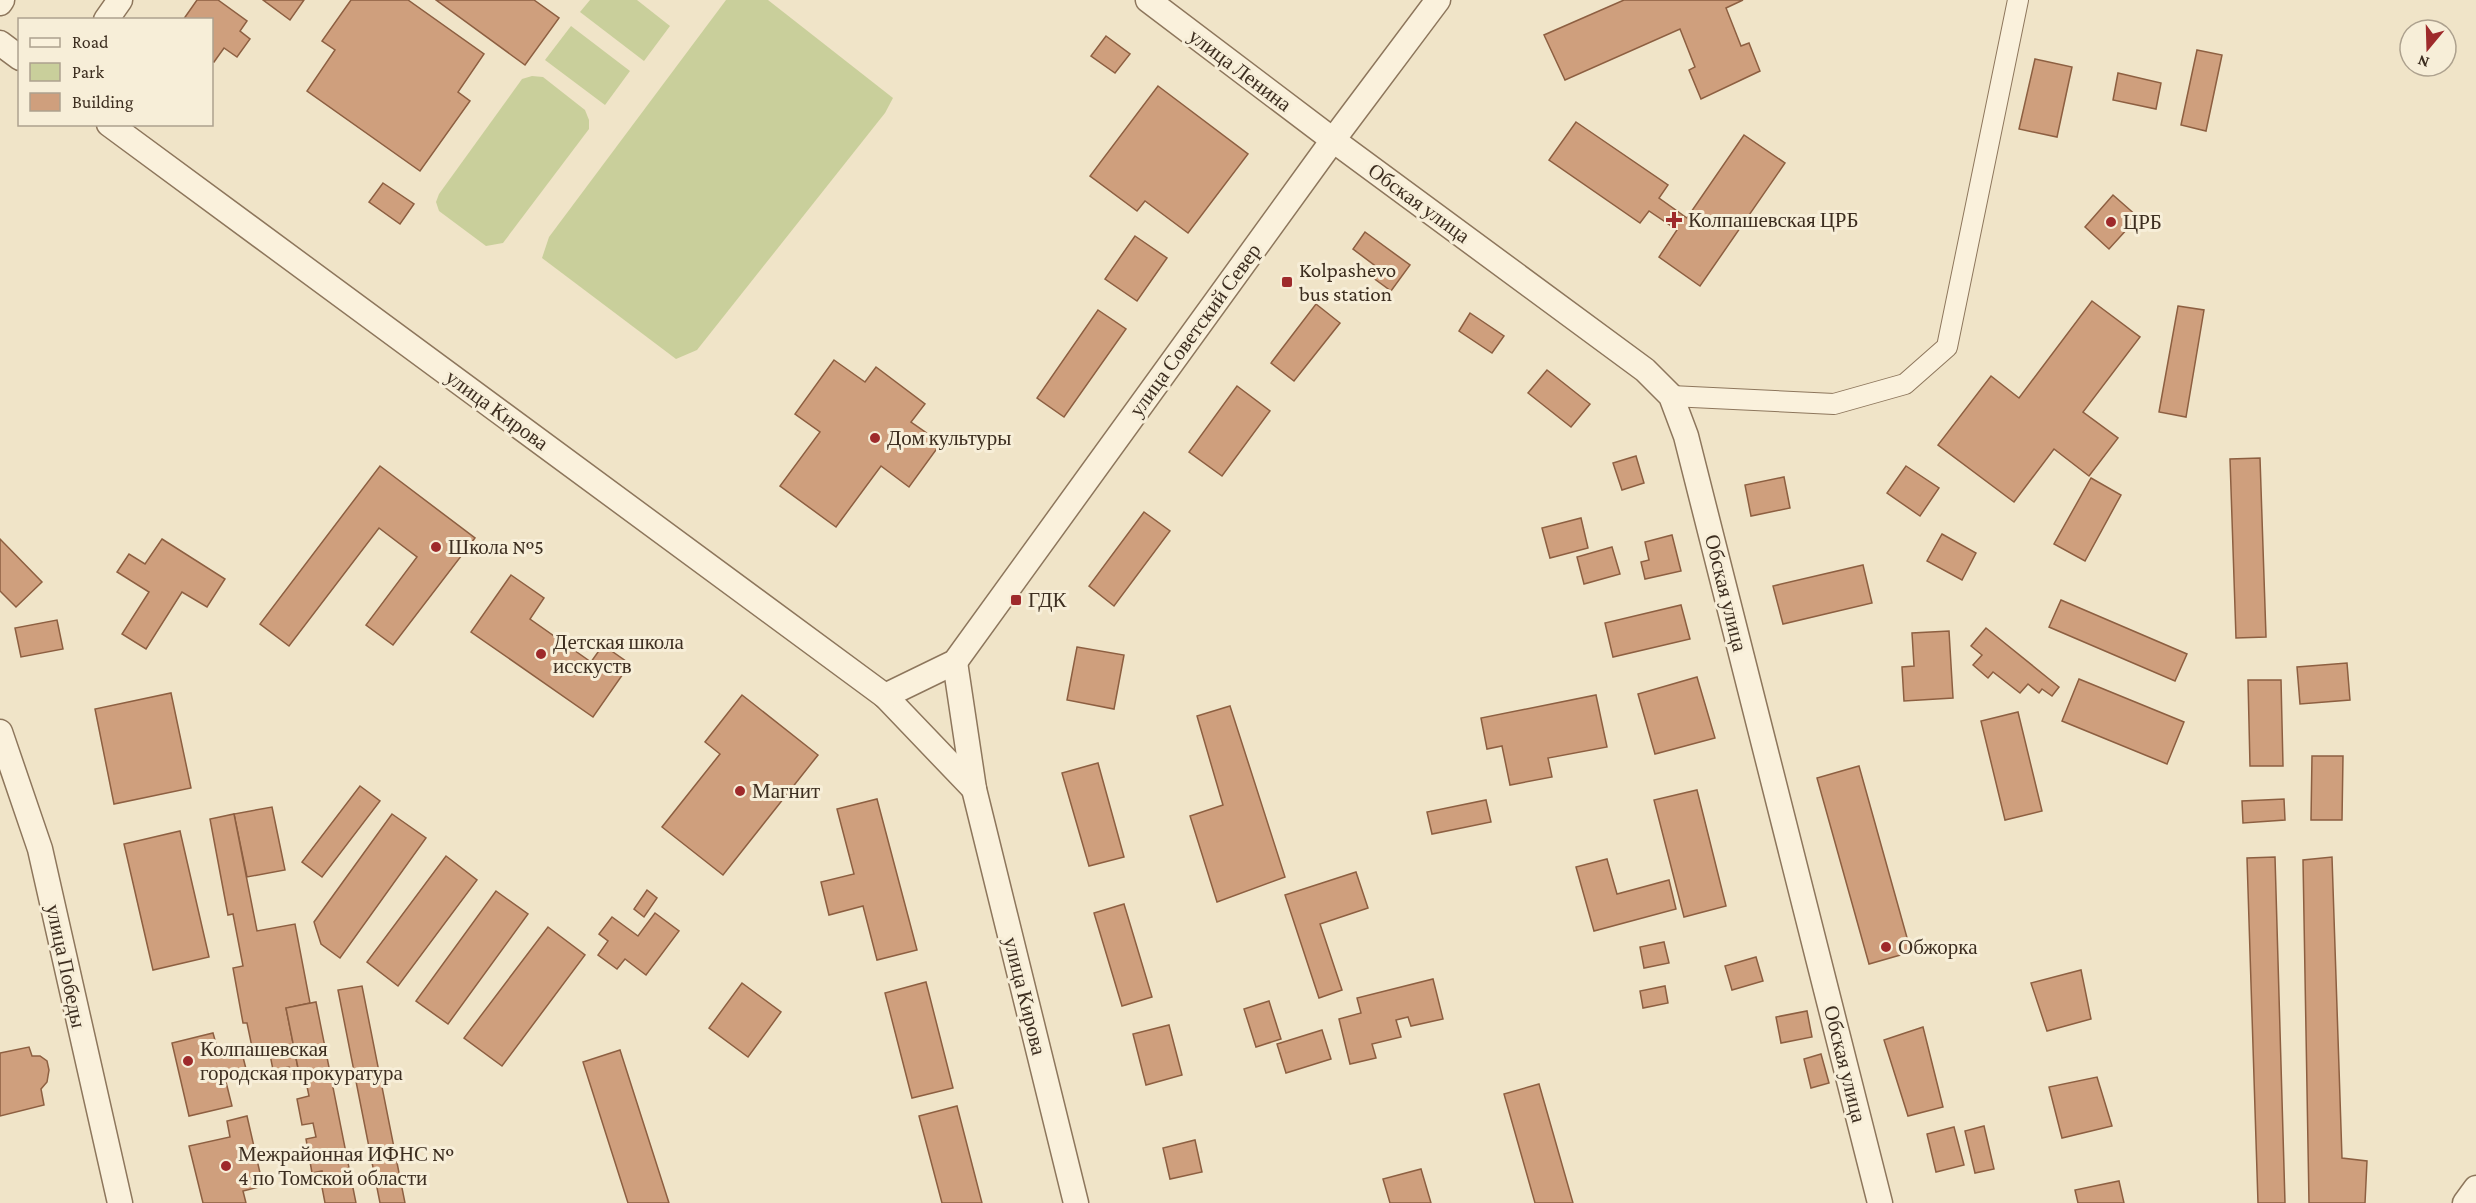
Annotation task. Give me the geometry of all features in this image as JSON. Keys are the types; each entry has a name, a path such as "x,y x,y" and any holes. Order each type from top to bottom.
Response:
{"street":[{"path":"107,18 120,0"},
{"name":"улица Ленина","path":"1148,0 1333,140"},
{"name":"улица Советский Север","path":"955,662 1333,140 1438,0"},
{"path":"1671,396 1834,404 1905,384 1947,347 2018,0"},
{"path":"0,43 18,56"},
{"name":"улица Кирова","path":"113,126 885,696 974,789"},
{"name":"Обская улица","path":"1333,140 1646,370 1671,396 1689,447 1880,1203"},
{"path":"885,696 955,662"},
{"name":"улица Кирова","path":"955,662 974,789 1076,1203"},
{"name":"улица Победы","path":"0,732 40,849 120,1203"},
{"path":"2465,1203 2476,1188"}],"green space":[{"path":"590,0 637,0 670,26 644,61 580,12"},
{"path":"726,0 768,0 893,98 885,113 697,350 676,359 542,258 549,237"},
{"path":"571,26 630,71 605,105 545,60"},
{"path":"532,76 543,77 585,110 589,120 589,129 503,243 486,246 439,211 436,202 439,194 522,79"}],"building":[{"path":"197,0 218,0 247,21 240,31 250,39 237,57 224,48 214,62 213,18 184,18"},
{"path":"263,0 304,0 290,20"},
{"path":"351,0 408,0 484,54 458,92 470,101 420,171 307,91 335,50 322,41"},
{"path":"436,0 534,0 559,18 525,65"},
{"path":"1624,0 1743,0 1726,8 1741,46 1749,43 1760,71 1701,99 1689,70 1695,67 1680,29 1565,80 1544,35"},
{"path":"1106,36 1130,54 1115,73 1091,56"},
{"path":"2197,50 2222,55 2206,131 2181,125"},
{"path":"2035,59 2072,67 2057,137 2019,129"},
{"path":"2118,73 2161,83 2156,109 2113,100"},
{"path":"1158,86 1248,154 1188,233 1145,201 1137,211 1090,176"},
{"path":"1576,122 1668,185 1659,198 1687,218 1744,135 1785,163 1700,286 1659,257 1677,230 1649,211 1640,223 1549,160"},
{"path":"383,183 414,204 400,224 369,202"},
{"name":"ЦРБ","path":"2113,195 2138,217 2109,249 2085,227"},
{"path":"1365,232 1410,265 1391,291 1372,277 1378,268 1353,249"},
{"path":"1135,236 1167,258 1137,301 1105,279"},
{"path":"2092,301 2140,337 2083,412 2118,438 2089,476 2054,449 2014,502 1938,445 1991,376 2019,398"},
{"path":"1316,304 1340,323 1294,381 1271,363"},
{"path":"2178,306 2204,310 2186,417 2159,412"},
{"path":"1098,310 1126,329 1064,417 1037,398"},
{"path":"1470,313 1504,336 1492,353 1459,331"},
{"name":"Дом культуры","path":"834,360 865,382 876,367 925,404 911,422 941,443 909,487 881,466 836,527 780,486 820,432 795,414"},
{"path":"1547,370 1590,404 1571,427 1528,393"},
{"path":"1237,386 1270,411 1222,476 1189,452"},
{"path":"1636,456 1644,483 1622,490 1613,463"},
{"path":"2260,458 2266,637 2236,638 2230,459"},
{"name":"Школа №5","path":"380,466 475,538 393,645 366,625 417,557 379,528 289,646 260,624"},
{"path":"1906,466 1939,488 1920,516 1887,493"},
{"path":"1784,477 1790,508 1751,516 1745,485"},
{"path":"2091,478 2121,495 2085,561 2054,544"},
{"path":"1144,512 1170,531 1114,606 1089,586"},
{"path":"1581,518 1588,548 1550,558 1542,528"},
{"path":"1942,534 1976,553 1962,580 1927,561"},
{"path":"1672,535 1681,571 1645,579 1641,562 1649,560 1645,542"},
{"path":"0,539 42,582 16,607 0,591"},
{"path":"162,539 225,579 207,607 182,592 146,649 122,634 149,592 117,572 129,554 145,564"},
{"path":"1612,547 1620,574 1584,584 1577,557"},
{"path":"1863,565 1872,603 1783,624 1773,586"},
{"name":"Детская школа исскуств","path":"511,575 544,598 530,619 591,662 603,645 630,664 593,717 471,632"},
{"path":"2061,600 2187,654 2175,681 2049,627"},
{"path":"1681,605 1690,639 1613,657 1605,623"},
{"path":"57,620 63,649 21,657 15,628"},
{"path":"1986,628 2059,687 2052,696 2042,689 2039,693 2028,684 2020,693 1993,672 1988,678 1973,665 1982,655 1971,646"},
{"path":"1949,631 1953,698 1904,701 1902,667 1914,666 1912,633"},
{"path":"1077,647 1124,655 1114,709 1067,700"},
{"path":"2347,663 2350,700 2300,704 2297,667"},
{"path":"1697,677 1715,738 1655,754 1638,694"},
{"path":"2079,679 2184,722 2167,764 2062,721"},
{"path":"2248,680 2281,680 2283,766 2250,766"},
{"path":"171,693 191,788 114,804 95,709"},
{"name":"Магнит","path":"742,695 818,755 723,875 662,827 720,754 705,742"},
{"path":"1596,695 1607,747 1548,758 1552,777 1510,785 1502,746 1487,749 1481,718"},
{"path":"1230,706 1285,877 1217,902 1190,816 1223,805 1197,716"},
{"path":"2018,712 2042,811 2005,820 1981,721"},
{"path":"2312,756 2343,756 2342,820 2311,820"},
{"path":"1098,763 1124,857 1089,866 1062,773"},
{"path":"1859,766 1911,952 1869,964 1817,778"},
{"path":"360,786 380,801 322,877 302,862"},
{"path":"1697,790 1726,906 1684,917 1654,800"},
{"path":"877,799 917,950 877,960 863,906 829,915 821,882 854,874 837,809"},
{"path":"2284,799 2285,820 2243,823 2242,801"},
{"path":"1486,800 1491,822 1432,834 1427,812"},
{"path":"272,807 285,870 247,877 234,814"},
{"path":"234,814 257,931 295,924 310,1003 286,1008 299,1073 291,1075 289,1067 273,1070 268,1044 252,1047 247,1023 243,1023 233,968 243,966 233,914 228,915 210,819"},
{"path":"392,814 426,838 340,958 321,944 314,922"},
{"path":"180,831 209,957 153,970 124,844"},
{"path":"446,856 477,880 398,986 367,962"},
{"path":"2275,857 2285,1203 2258,1203 2247,858"},
{"path":"2332,857 2342,1158 2367,1161 2365,1203 2309,1203 2303,860"},
{"path":"1607,859 1617,894 1669,880 1676,909 1594,931 1576,867"},
{"path":"1356,872 1368,908 1320,924 1342,990 1319,998 1285,895"},
{"path":"647,890 657,898 644,917 634,909"},
{"path":"496,891 528,914 448,1024 416,1001"},
{"path":"1124,904 1152,997 1122,1006 1094,913"},
{"path":"655,913 679,931 646,975 625,959 617,969 598,955 608,941 599,934 612,917 638,936"},
{"path":"548,927 585,955 502,1066 464,1038"},
{"path":"1664,942 1669,963 1644,968 1640,947"},
{"path":"1756,957 1763,981 1732,990 1725,966"},
{"path":"2081,970 2091,1019 2047,1031 2031,983"},
{"path":"1433,979 1443,1019 1411,1026 1408,1017 1396,1020 1401,1037 1372,1044 1376,1058 1350,1064 1339,1019 1361,1013 1357,998"},
{"path":"926,982 953,1088 912,1098 885,993"},
{"path":"742,983 781,1012 748,1057 709,1028"},
{"path":"362,986 405,1203 380,1203 338,990"},
{"path":"1665,986 1668,1003 1643,1008 1640,991"},
{"path":"1269,1001 1281,1039 1256,1047 1244,1009"},
{"path":"316,1002 356,1203 325,1203 321,1182 324,1181 322,1171 312,1173 306,1139 316,1137 313,1123 302,1125 297,1099 309,1096 304,1072 299,1073 286,1008"},
{"path":"1807,1011 1812,1037 1781,1043 1776,1017"},
{"path":"1169,1025 1182,1075 1146,1085 1133,1034"},
{"path":"1923,1027 1943,1107 1908,1116 1884,1040"},
{"path":"1322,1030 1331,1059 1286,1073 1277,1044"},
{"path":"213,1033 220,1058 242,1053 247,1073 225,1078 232,1106 189,1116 172,1043"},
{"path":"29,1047 32,1056 40,1056 47,1061 49,1070 47,1082 41,1089 44,1105 0,1116 0,1053"},
{"path":"620,1050 669,1203 628,1203 583,1062"},
{"path":"1821,1054 1829,1083 1811,1088 1804,1059"},
{"path":"2097,1077 2112,1126 2062,1138 2049,1087"},
{"path":"1539,1084 1573,1203 1535,1203 1504,1094"},
{"path":"957,1106 982,1203 942,1203 919,1116"},
{"name":"Межрайонная ИФНС № 4 по Томской области","path":"247,1116 263,1186 243,1191 246,1203 203,1203 189,1146 230,1137 227,1121"},
{"path":"1984,1126 1994,1169 1975,1173 1965,1131"},
{"path":"1954,1127 1964,1165 1936,1172 1927,1134"},
{"path":"1195,1140 1202,1172 1170,1179 1163,1148"},
{"path":"1421,1169 1431,1203 1390,1203 1383,1179"},
{"path":"2119,1181 2124,1203 2078,1203 2075,1190"}],"place":[{"name":"Колпашевская ЦРБ","path":"1674,220"},
{"name":"ЦРБ","path":"2111,222"},
{"name":"Kolpashevo bus station","path":"1287,282"},
{"name":"Дом культуры","path":"875,438"},
{"name":"Школа №5","path":"436,547"},
{"name":"ГДК","path":"1016,600"},
{"name":"Детская школа исскуств","path":"541,654"},
{"name":"Магнит","path":"740,791"},
{"name":"Обжорка","path":"1886,947"},
{"name":"Колпашевская городская прокуратура","path":"188,1061"},
{"name":"Межрайонная ИФНС № 4 по Томской области","path":"226,1166"}]}
